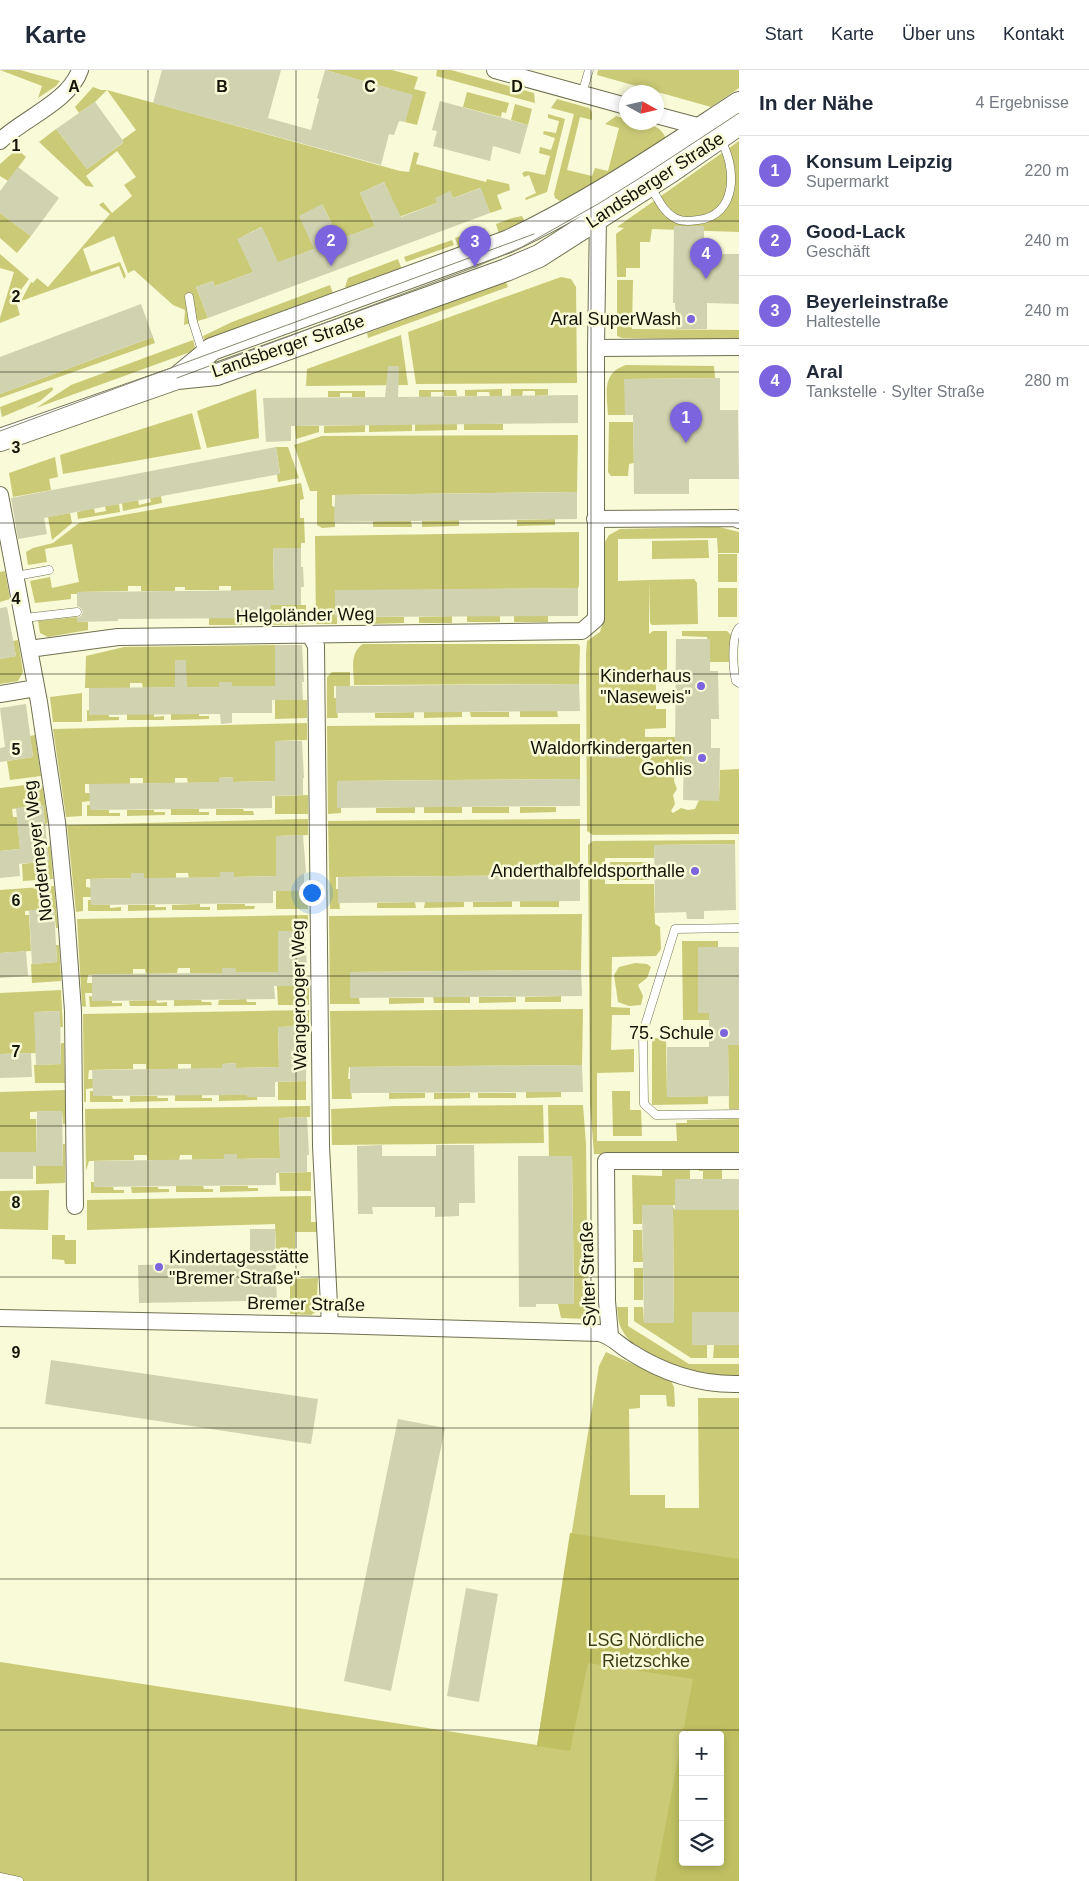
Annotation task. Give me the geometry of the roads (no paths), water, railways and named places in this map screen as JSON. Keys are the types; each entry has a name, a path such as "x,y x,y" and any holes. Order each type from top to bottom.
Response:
{"street":[{"path":"0,141 9,132 59,98 72,84 80,70"},
{"path":"495,70 619,104"},
{"name":"Landsberger Straße","path":"177,378 217,374 413,302 486,278 539,256 598,218 644,178 710,129 739,103"},
{"path":"664,117 710,129"},
{"name":"Landsberger Straße","path":"710,129 739,124"},
{"name":"Landsberger Straße","path":"177,378 212,349 509,241 582,205 644,178"},
{"path":"598,218 595,519 739,520"},
{"path":"596,348 739,347"},
{"path":"0,440 177,378"},
{"name":"Norderneyer Weg","path":"0,495 24,618 57,822 73,1011 75,1206"},
{"name":"Helgoländer Weg","path":"29,650 118,637 582,631 596,619 595,519"},
{"name":"Wangerooger Weg","path":"310,635 316,646 321,1156 330,1325"},
{"path":"0,694 36,688"},
{"name":"Sylter Straße","path":"739,1161 606,1161 607,1301 610,1336 635,1355 684,1378 711,1383 739,1384"},
{"name":"Bremer Straße","path":"0,1318 582,1332 600,1333 610,1336"}],"lane":[{"path":"582,94 589,70"},
{"path":"644,178 668,213 674,218 696,220 716,214 727,202 731,175 723,145 710,129"},
{"path":"189,297 193,322 204,355"},
{"path":"16,576 49,570"},
{"path":"24,618 77,612"},
{"path":"739,628 735,632 734,638 734,665 736,681 739,684"},
{"path":"739,928 676,929 643,1032 644,1104 656,1115 739,1114"},
{"path":"0,1877 19,1881"}],"tram line":[{"path":"177,378 475,267 522,247 598,204 739,113"},
{"path":"0,431 534,234"}],"place":[{"name":"Good-Lack","path":"331,266"},
{"name":"Beyerleinstraße","path":"475,267"},
{"name":"Aral","path":"706,279"},
{"name":"Aral SuperWash","path":"691,319"},
{"name":"Konsum Leipzig","path":"686,443"},
{"name":"Kinderhaus \"Naseweis\"","path":"701,686"},
{"name":"Waldorfkindergarten Gohlis","path":"702,758"},
{"name":"Anderthalbfeldsporthalle","path":"695,871"},
{"name":"75. Schule","path":"724,1033"},
{"name":"Kindertagesstätte \"Bremer Straße\"","path":"159,1267"}],"park label":[{"name":"LSG Nördliche Rietzschke","path":"646,1650"}]}
